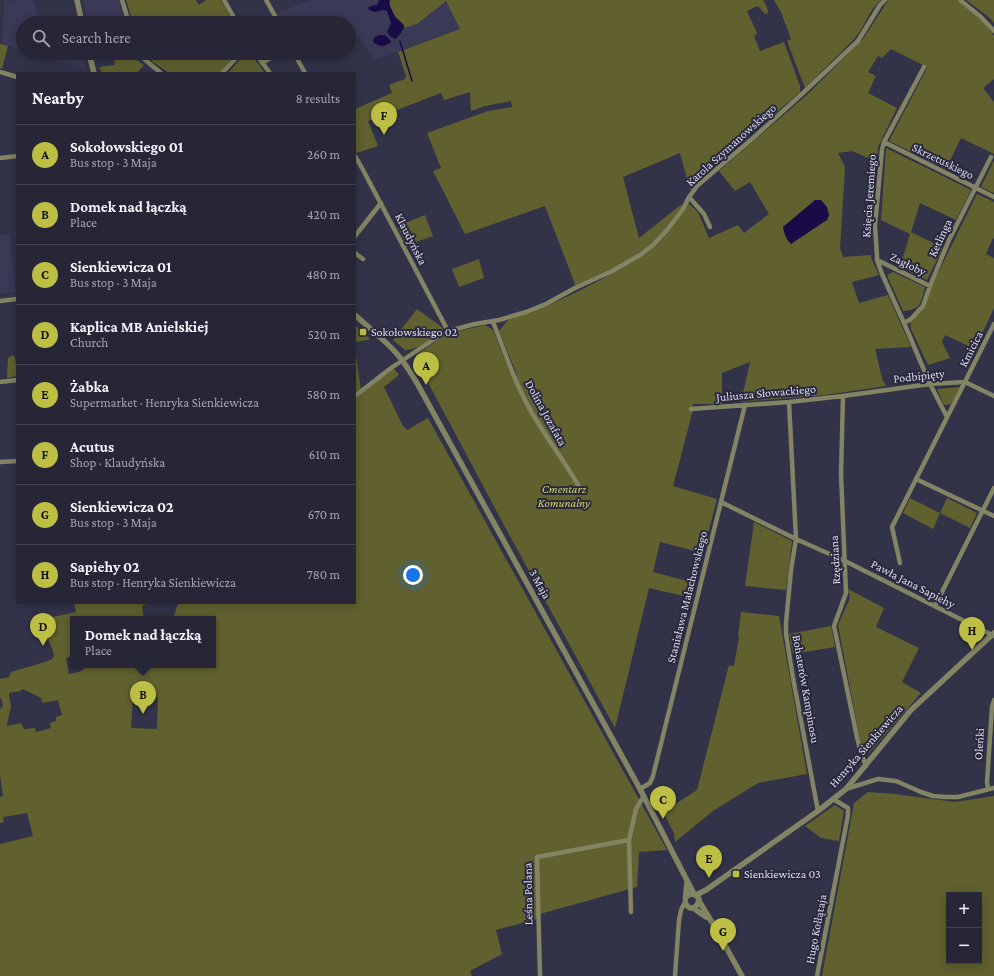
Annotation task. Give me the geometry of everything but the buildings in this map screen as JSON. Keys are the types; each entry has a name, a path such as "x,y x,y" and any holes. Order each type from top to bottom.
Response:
{"street":[{"path":"77,0 80,16"},
{"path":"122,0 127,16"},
{"path":"224,0 233,16"},
{"path":"266,0 275,16"},
{"name":"Karola Szymanowskiego","path":"356,395 391,368 438,336 448,331 475,324 493,322 546,304 575,288 612,271 640,255 653,245 667,230 683,209 689,197 698,185 804,92 858,41 880,5 885,0"},
{"path":"960,0 994,30"},
{"path":"91,60 96,72"},
{"path":"145,60 160,72"},
{"path":"223,72 234,60"},
{"path":"260,60 269,72"},
{"path":"262,63 267,60"},
{"path":"298,60 304,72"},
{"name":"Księcia Jeremiego","path":"924,67 884,142 882,149 875,226 877,260 930,384 947,417"},
{"path":"0,72 16,77"},
{"name":"Skrzetuskiego","path":"884,142 994,197"},
{"path":"0,158 16,156"},
{"name":"Ketlinga","path":"904,323 912,319 923,306 948,240 991,157"},
{"name":"Klaudyńska","path":"356,158 448,331"},
{"path":"689,197 704,214 710,227"},
{"path":"356,235 381,203"},
{"path":"356,254 363,259"},
{"name":"Zagłoby","path":"877,260 930,286"},
{"path":"0,301 16,299"},
{"name":"3 Maja","path":"356,316 398,354 435,414 640,789 687,879 742,976"},
{"name":"Dolina Jozafata","path":"493,322 523,396 548,440 580,488"},
{"name":"Kmicica","path":"965,382 994,324"},
{"path":"0,382 16,380"},
{"path":"900,563 892,527 965,382"},
{"name":"Podbipięty","path":"843,396 930,384 965,382 994,396"},
{"name":"Juliusza Słowackiego","path":"691,409 789,402 843,396"},
{"name":"Rzędziana","path":"843,396 841,474 846,593 834,626 860,753 866,766"},
{"name":"Bohaterów Kampinosu","path":"789,402 796,539 791,570 786,634 818,811"},
{"name":"Stanisława Małachowskiego","path":"640,789 650,783 653,776 745,405"},
{"path":"0,462 16,460"},
{"path":"916,479 994,516"},
{"path":"935,606 994,488"},
{"name":"Pawła Jana Sapiehy","path":"721,502 845,561 993,635"},
{"name":"Henryka Sienkiewicza","path":"697,897 818,811 846,789 911,710 993,635"},
{"name":"Oleńki","path":"988,789 987,782 992,707 994,700"},
{"path":"846,789 878,779 896,781 933,796 958,796 994,788"},
{"path":"631,912 629,840 636,809 642,799"},
{"name":"Hugo Kołłątaja","path":"817,976 848,815 848,808 833,799"},
{"name":"Leśna Polana","path":"540,976 537,857 629,840"},
{"path":"675,976 680,914 685,899 687,879"},
{"path":"680,914 691,907 696,906 697,897 689,894 685,899 686,905 691,907"},
{"name":"3 Maja","path":"691,907 711,921"}],"shaded area":[{"path":"83,0 118,0 123,16 86,16"},
{"path":"312,0 446,0 460,29 374,60 356,33 356,16 279,16 277,13"},
{"path":"379,0 390,0 389,4 395,17 404,25 403,30 396,39 391,37 387,32 391,23 387,11 383,10 375,12 369,10 368,8 378,4"},
{"path":"4,1 34,1 38,16 16,16 16,49 2,44"},
{"path":"384,35 391,42 383,46 374,43 373,40 376,36"},
{"path":"55,60 84,60 86,69"},
{"path":"815,200 821,200 827,207 829,215 827,220 791,244 783,227"},
{"path":"10,234 15,292 0,294 0,235"}],"green space":[{"path":"126,0 196,0 199,5 206,0 221,0 230,16 131,16"},
{"path":"390,0 763,0 767,7 768,13 765,14 757,6 747,11 757,33 754,36 760,51 784,42 800,86 800,92 725,156 690,190 680,153 623,177 639,238 682,204 682,207 660,235 643,250 614,267 574,286 575,284 545,206 465,234 433,171 441,168 427,133 488,111 512,107 511,101 485,106 471,111 470,92 444,100 441,93 368,121 378,146 357,153 356,109 392,93 389,85 405,79 406,76 398,52 460,29 446,1 417,24 404,28 393,12"},
{"path":"774,0 881,0 873,8 862,29 855,38 805,88 787,41 791,39 781,12"},
{"name":"Cmentarz Komunalny","path":"889,0 957,0 984,22 994,36 994,79 983,88 994,102 994,154 961,138 946,169 889,141 927,68 891,49 882,58 878,56 868,72 876,76 868,93 897,108 878,147 877,162 852,151 838,153 845,167 840,248 843,257 871,255 879,275 852,282 859,303 888,295 911,347 875,349 883,382 886,386 825,395 741,402 750,362 722,373 722,404 693,404 693,410 673,486 717,499 703,553 660,542 653,572 695,583 692,598 649,588 615,728 424,375 418,369 416,355 450,333 485,325 493,330 511,375 517,375 499,331 508,320 549,305 577,292 647,252 688,203 698,212 709,238 738,225 744,233 769,214 750,182 735,191 719,171 808,94 863,39"},
{"path":"966,0 994,0 994,23 990,18"},
{"path":"0,44 8,46 2,69 0,68"},
{"path":"114,60 137,60 144,65 138,72 102,72 99,67 115,65"},
{"path":"151,60 231,60 220,72 168,72"},
{"path":"240,60 255,60 264,72 229,72"},
{"path":"886,148 971,190 956,220 920,203 911,232 943,248 927,280 900,267 910,234 881,220"},
{"path":"994,160 994,193 981,187"},
{"path":"977,194 994,202 994,239 993,238 986,254 994,258 994,308 975,349 945,335 942,342 950,358 928,365 911,329 910,321 922,310 933,283"},
{"path":"425,215 433,236 407,245 398,228 400,225"},
{"path":"479,259 484,278 459,287 452,269"},
{"path":"893,272 925,287 921,301 917,307 903,311 887,275"},
{"path":"417,309 443,328 441,332 424,344 410,350 405,350 393,340"},
{"path":"356,326 370,339 356,342"},
{"path":"12,355 15,357 16,376 7,378 8,358"},
{"path":"356,355 361,390 356,393"},
{"path":"393,367 399,375 384,387 403,426 407,430 428,418 667,850 639,852 637,887 540,914 537,919 496,930 502,954 470,971 472,976 0,976 0,844 33,836 27,813 3,817 4,822 0,823 0,797 3,796 0,775 0,709 3,706 0,697 0,679 9,677 11,672 52,659 54,656 52,649 39,623 39,620 76,612 74,604 148,604 142,606 144,616 70,616 70,657 66,658 69,674 85,668 216,668 216,616 174,616 179,604 356,604 356,397","holes":["23,689 41,698 42,703 58,700 62,715 56,717 56,721 50,723 51,728 36,732 35,728 24,729 21,723 7,726 11,707 9,693","133,695 158,697 157,729 131,728"]},
{"path":"960,387 951,404 944,405 937,389"},
{"path":"910,498 940,513 933,529 903,513"},
{"path":"947,498 977,513 970,528 940,513"},
{"path":"754,522 792,541 786,590 745,586"},
{"path":"848,589 884,608 876,627 919,648 902,682 921,693 869,753 861,745 838,625 850,598"},
{"path":"741,612 779,616 807,774 758,783 713,811 675,842 674,833 663,812 697,790 729,665 734,666 739,637"},
{"path":"831,626 835,647 793,654 789,634"},
{"path":"868,792 955,802 994,796 994,976 822,976 854,803"},
{"path":"835,805 844,811 839,841 821,838 805,826"}],"waterway":[{"path":"400,41 412,81"}],"place":[{"name":"Acutus","path":"384,135"},
{"name":"Sokołowskiego 02","path":"363,332"},
{"name":"Sokołowskiego 01","path":"426,385"},
{"name":"Kaplica MB Anielskiej","path":"43,646"},
{"name":"Sapiehy 02","path":"972,650"},
{"name":"Domek nad łączką","path":"143,714"},
{"name":"Sienkiewicza 01","path":"663,819"},
{"name":"Sienkiewicza 03","path":"736,874"},
{"name":"Żabka","path":"709,878"},
{"name":"Sienkiewicza 02","path":"723,951"}]}
